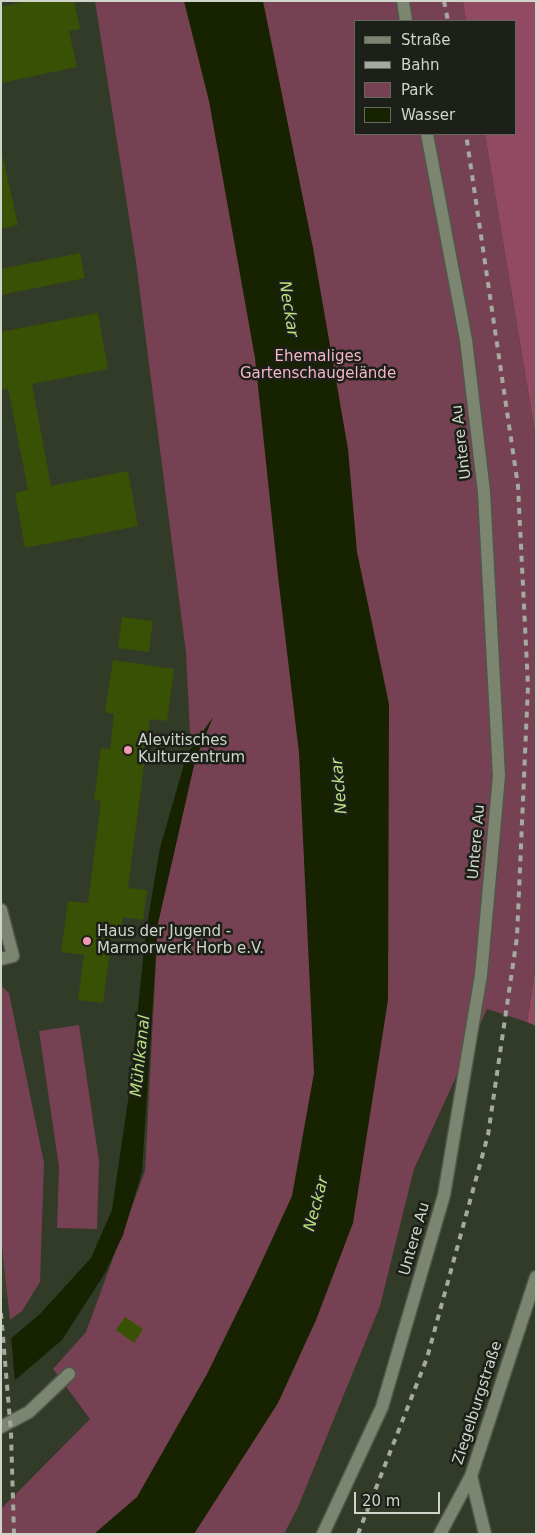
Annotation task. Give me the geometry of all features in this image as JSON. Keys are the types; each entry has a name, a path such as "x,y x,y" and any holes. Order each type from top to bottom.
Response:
{"street":[{"path":"403,1 406,20"},
{"name":"Untere Au","path":"323,1534 382,1407 444,1195 481,975 499,776 484,492 466,340 427,135"},
{"path":"1,910 7,957"},
{"name":"Ziegelburgstraße","path":"440,1534 471,1476 536,1277"},
{"path":"1,1427 29,1412 69,1374"},
{"path":"471,1476 485,1534"}],"shaded area":[{"path":"463,1 536,1 536,438 485,135 517,135 517,20 466,20"},
{"path":"536,965 536,1026 527,1022"},
{"path":"1,1238 8,1297 1,1297"}],"green space":[{"name":"Ehemaliges Gartenschaugelände","path":"95,1 463,1 466,20 354,20 354,135 485,135 536,438 536,965 527,1022 487,1009 414,1169 380,1306 298,1507 284,1534 1,1534 1,1509 90,1419 53,1369 86,1332 145,1171 158,923 192,773 186,653 136,262"},
{"path":"1,986 9,993 44,1163 40,1282 22,1311 10,1320 1,1238"},
{"path":"79,1025 99,1161 97,1229 57,1228 59,1167 39,1031"}],"water":[{"name":"Neckar","path":"184,1 263,1 313,248 348,449 357,552 389,704 388,1000 353,1223 316,1320 278,1403 194,1534 94,1534 137,1497 207,1374 256,1274 292,1196 314,1073 299,753 255,358 209,101"},
{"name":"Mühlkanal","path":"213,717 195,761 158,923 142,1172 123,1235 105,1273 62,1340 1,1390 1,1347 40,1314 91,1258 112,1210 130,1087 146,931 160,848 187,754"}],"pier":[{"path":"11,1335 15,1384 1,1392 1,1344"}],"building":[{"path":"27,1 74,1 80,29 69,31 77,67 1,83 1,7"},
{"path":"1,148 18,225 1,229"},
{"path":"80,253 85,278 1,295 1,269"},
{"path":"98,313 108,369 32,384 51,486 128,471 138,526 25,548 15,493 28,490 8,388 1,390 1,332"},
{"path":"122,617 153,621 149,652 118,648"},
{"path":"113,660 174,669 167,721 150,719 128,888 147,890 143,920 123,917 121,931 113,930 103,1003 78,1000 84,955 61,952 68,901 88,903 101,801 94,800 101,748 110,749 114,714 105,712"},
{"path":"125,1317 143,1329 134,1343 116,1330"}],"railway":[{"path":"444,1 448,20"},
{"path":"358,1534 427,1358 488,1135 517,937 528,686 518,486 466,135"},
{"path":"1,1313 11,1433 14,1534"}],"place":[{"name":"Alevitisches Kulturzentrum","path":"128,750"},
{"name":"Haus der Jugend - Marmorwerk Horb e.V.","path":"87,941"}]}
